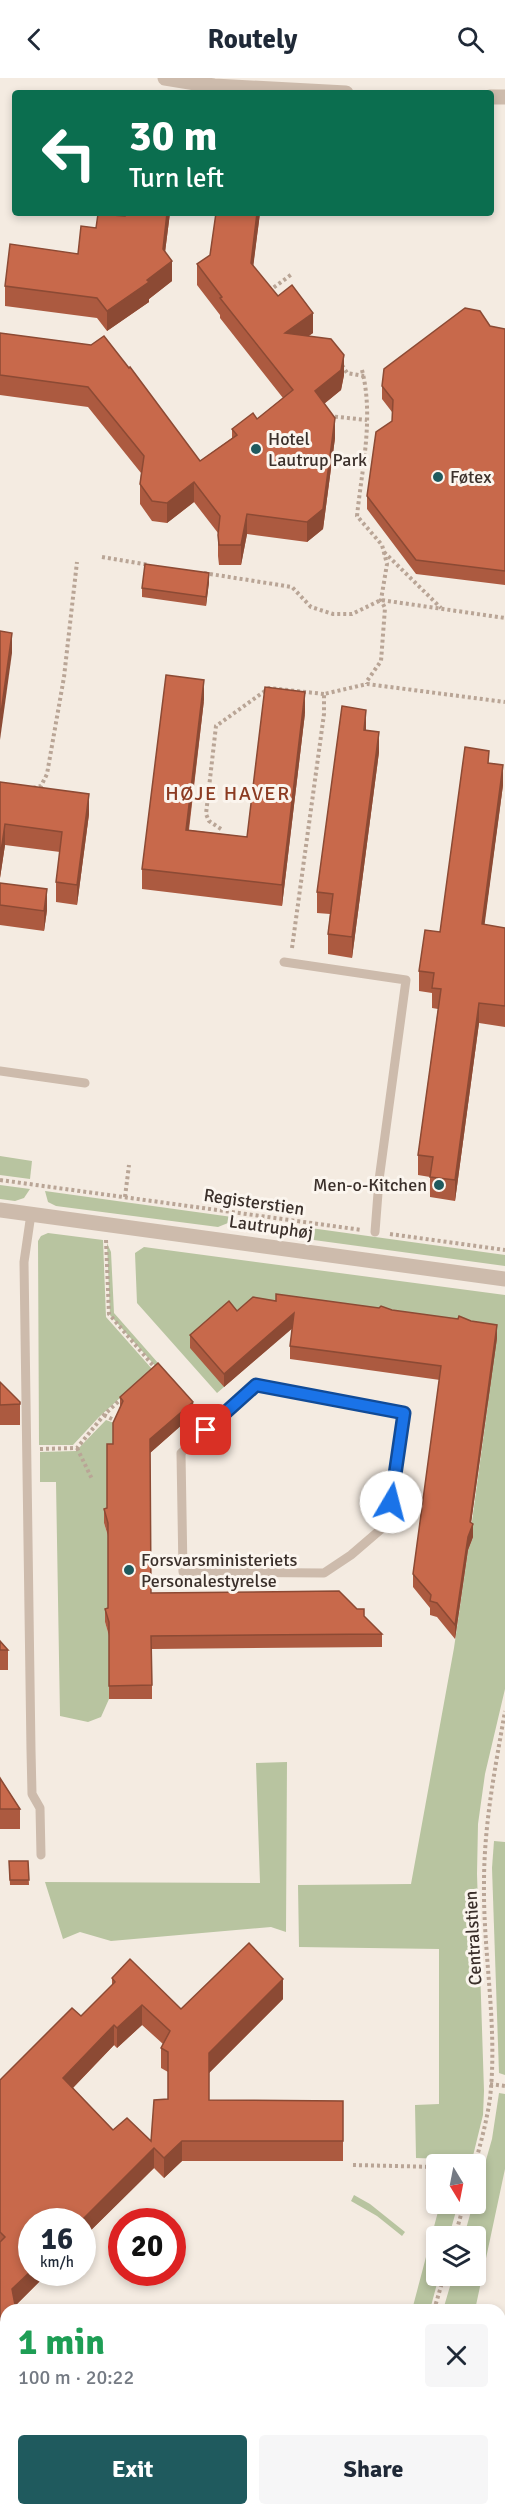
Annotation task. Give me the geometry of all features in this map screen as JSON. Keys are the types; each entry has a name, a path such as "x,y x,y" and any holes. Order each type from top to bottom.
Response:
{"street":[{"path":"165,78 214,86 289,90"},
{"name":"Lautruphøj","path":"0,1210 505,1279"}],"lane":[{"path":"287,963 406,980 379,1180 375,1232"},
{"path":"0,1071 85,1083"},
{"path":"31,1214 24,1262 32,1794 40,1808 41,1855"},
{"path":"256,1385 404,1413 387,1524 351,1555 324,1574 183,1572 181,1453 256,1385"}],"path":[{"path":"266,293 292,274"},
{"path":"341,363 347,373 364,376"},
{"path":"362,370 367,387 367,420 357,516 382,545 387,564 381,600 385,608 381,661 367,684"},
{"path":"323,415 367,420"},
{"path":"383,551 442,609"},
{"path":"102,557 150,565"},
{"path":"27,790 41,786 47,774 64,677 77,562"},
{"path":"197,572 292,587 311,607 333,614 352,614 381,600 505,618"},
{"path":"221,830 209,821 206,814 216,726 269,688 324,693 367,684 505,702"},
{"path":"287,963 324,714 324,693"},
{"path":"125,1197 129,1165"},
{"name":"Registerstien","path":"0,1180 505,1250"},
{"path":"107,1225 109,1314 163,1377"},
{"path":"147,1376 156,1368"},
{"path":"27,1449 77,1448 104,1415 130,1392"},
{"path":"104,1415 117,1421"},
{"path":"77,1448 92,1479"},
{"name":"Centralstien","path":"478,2154 490,2084 491,2052 484,1885 485,1830 505,1711"},
{"path":"490,2084 505,2086"},
{"path":"353,2165 426,2167"},
{"path":"436,2304 441,2286"}],"green space":[{"path":"0,1156 32,1161 30,1179 0,1175"},
{"path":"0,1185 30,1189 24,1198 15,1201 0,1199"},
{"path":"45,1191 232,1217 228,1223 218,1227 56,1206 48,1202"},
{"path":"260,1221 505,1255 505,1266 277,1235 267,1231"},
{"path":"48,1233 103,1240 106,1317 152,1369 99,1417 73,1445 39,1445 38,1241 41,1236"},
{"path":"107,1243 111,1252 114,1313 203,1414 205,1419 190,1433 184,1430 198,1414 110,1315"},
{"path":"144,1247 505,1295 505,1689 485,1774 478,1824 477,1874 484,2091 483,2115 473,2154 426,2154 426,2158 416,2158 415,2105 439,2104 439,1949 299,1947 298,1885 411,1884 454,1648 468,1550 473,1537 470,1536 488,1403 487,1386 277,1308 224,1387 217,1393 137,1303 135,1253"},
{"path":"106,1420 122,1426 113,1435 113,1457 107,1458 107,1522 104,1523 108,1536 108,1621 105,1622 109,1636 109,1699 101,1717 88,1722 60,1716 56,1482 40,1482 40,1452 76,1451"},
{"path":"287,1762 286,1932 271,1927 111,1941 80,1932 63,1939 45,1882 260,1883 256,1763"},
{"path":"494,1841 505,1842 505,2075 499,2073 492,1868"},
{"path":"499,2093 505,2094 505,2169 486,2258 486,2226 467,2226 470,2214 486,2214 486,2160 492,2139"},
{"path":"354,2195 370,2204 405,2232 402,2236 377,2216 351,2201"},
{"path":"437,2214 455,2214 452,2226 434,2226"},
{"path":"426,2257 426,2286 436,2286 432,2304 414,2304"},
{"path":"450,2286 480,2286 476,2304 445,2304"}],"building":[{"path":"98,216 167,216 163,249 172,261 147,280 149,282 107,311 97,298 5,286 10,244 78,254 81,226 96,228"},
{"path":"216,216 257,216 251,263 278,296 292,285 313,313 285,333 331,339 344,355 341,370 315,391 335,418 323,509 307,522 247,514 241,545 219,545 220,516 194,482 167,503 152,501 140,484 144,456 88,387 0,375 0,333 91,345 104,336 200,461 237,435 232,429 253,413 257,419 293,390 220,298 222,297 197,264 210,255"},
{"name":"Føtex","path":"465,308 480,311 490,326 505,329 505,571 416,560 367,496 376,432 392,421 393,400 382,386 384,369"},
{"path":"145,564 209,573 206,597 142,588"},
{"path":"0,631 12,633 0,720"},
{"path":"166,675 204,680 186,830 247,837 265,687 305,692 282,885 142,869"},
{"path":"342,706 366,710 364,730 379,732 352,937 328,934 333,894 317,892"},
{"path":"465,747 489,751 488,763 503,765 482,924 505,928 505,1006 479,1003 455,1180 430,1177 433,1157 418,1155 441,989 432,988 434,973 419,971 425,930 440,932"},
{"path":"0,782 89,794 77,885 56,882 62,832 5,824 0,858"},
{"path":"0,883 47,889 44,911 0,905"},
{"path":"276,1294 379,1308 381,1306 392,1310 458,1319 459,1316 471,1321 497,1325 470,1522 473,1524 468,1537 455,1625 437,1603 430,1601 431,1595 413,1574 441,1366 290,1346 294,1313 224,1374 190,1335 229,1301 237,1311 253,1297 276,1301"},
{"name":"Forsvarsministeriets Personalestyrelse","path":"158,1363 193,1402 150,1439 151,1593 339,1591 357,1609 364,1609 364,1616 382,1634 151,1636 152,1685 109,1686 109,1622 105,1609 108,1608 108,1523 104,1509 107,1508 107,1444 113,1444 113,1423 123,1401 120,1397"},
{"path":"0,1382 20,1402 20,1404 0,1405"},
{"path":"0,1641 8,1650 0,1650"},
{"path":"0,1778 20,1809 0,1809"},
{"path":"9,1861 28,1861 29,1880 10,1880"},
{"path":"249,1943 283,1979 209,2053 209,2100 343,2101 343,2141 182,2141 164,2158 154,2148 94,2208 18,2208 18,2283 12,2289 15,2304 0,2304 0,2242 5,2237 0,2232 0,2080 72,2008 81,2016 115,1982 112,1978 130,1959 181,2009","holes":["142,2005 170,2031 161,2048 168,2052 168,2099 154,2100 151,2141 127,2118 113,2130 63,2078 114,2025 117,2028"]}],"place":[{"name":"Hotel Lautrup Park","path":"256,449"},
{"name":"Føtex","path":"438,477"},
{"name":"Men-o-Kitchen","path":"439,1185"},
{"name":"Forsvarsministeriets Personalestyrelse","path":"129,1570"}],"district":[{"name":"HØJE HAVER","path":"228,793"}],"route":[{"path":"206,1430 256,1385 404,1413 391,1502"}]}
